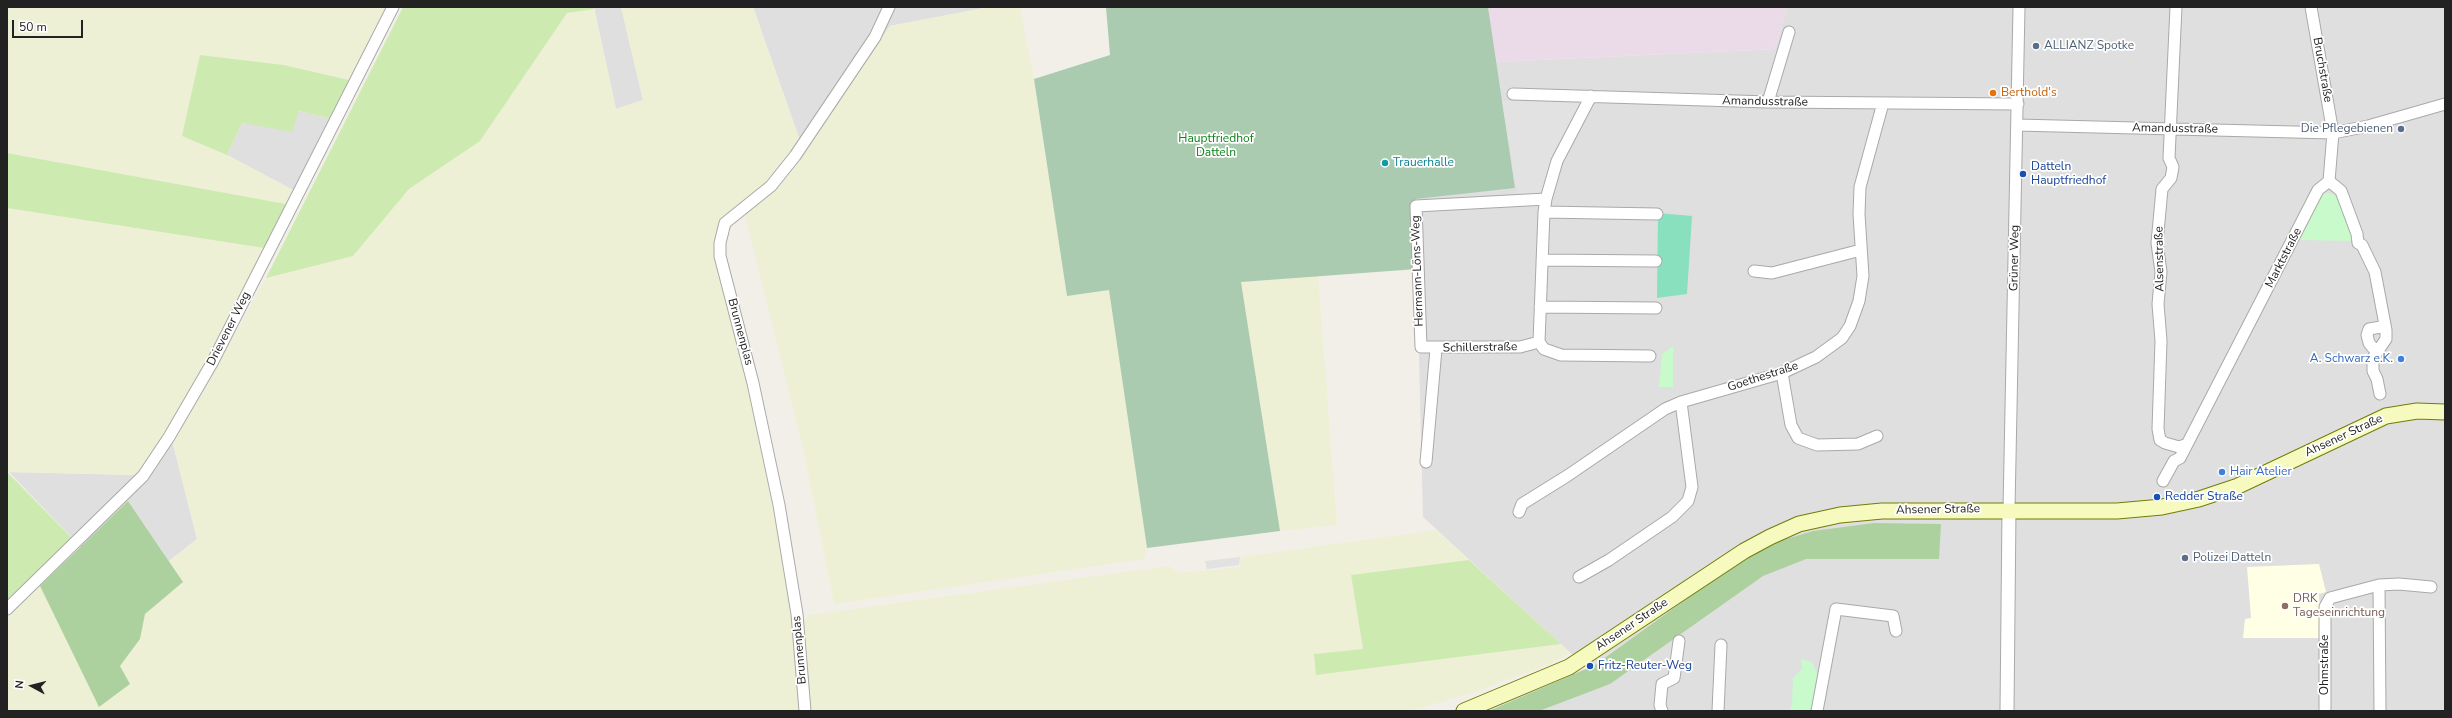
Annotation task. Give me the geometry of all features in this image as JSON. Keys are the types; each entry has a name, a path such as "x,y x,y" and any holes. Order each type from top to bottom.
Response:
{"main road":[{"name":"Ahsener Straße","path":"1464,711 1569,667 1744,551 1799,524 1840,516 1882,511 2009,509 2124,510 2181,504 2238,486 2375,420 2417,410 2445,412"}],"street":[{"name":"Drievener Weg","path":"7,609 143,476 169,437 212,363 393,7"},
{"name":"Brunnenplas","path":"805,711 797,614 779,505 753,383 720,256 720,243 725,223 771,186 795,156 875,37 889,7"},
{"name":"Grüner Weg","path":"2009,509 2019,7"},
{"name":"Alsenstraße","path":"2176,7 2169,158 2173,167 2173,173 2162,189 2157,243 2161,272 2158,304 2161,341 2158,429 2160,440 2165,443 2179,447 2185,445"},
{"name":"Bruchstraße","path":"2311,7 2333,133"},
{"path":"1768,102 1789,32"},
{"name":"Amandusstraße","path":"1513,94 1768,102 2018,104"},
{"path":"1591,96 1557,161 1546,199 1544,212 1539,342 1544,349 1561,355 1650,356"},
{"name":"Goethestraße","path":"1519,512 1522,504 1567,476 1665,409 1681,402 1782,373 1816,357 1842,338 1850,326 1859,301 1863,276 1860,187 1883,103"},
{"path":"2380,394 2377,379 2373,371 2373,358 2386,339 2386,330 2375,272 2362,245 2358,243 2341,191 2328,181 2333,133 2368,126 2445,104"},
{"name":"Amandusstraße","path":"2017,126 2333,133"},
{"name":"Marktstraße","path":"2163,481 2174,461 2180,458 2185,445 2318,190 2328,181"},
{"name":"Hermann-Löns-Weg","path":"1421,347 1416,206 1546,199"},
{"path":"1544,212 1657,214"},
{"path":"1754,271 1772,273 1861,250"},
{"path":"1542,260 1656,261"},
{"path":"1540,307 1656,308"},
{"path":"2378,349 2373,348 2368,343 2367,335 2369,329 2381,327 2386,330"},
{"name":"Schillerstraße","path":"1421,347 1436,349 1520,347 1539,342"},
{"path":"1426,462 1436,349"},
{"path":"1782,373 1791,425 1798,438 1817,445 1858,444 1877,436"},
{"path":"1579,578 1609,560 1672,517 1688,501 1692,487 1681,402"},
{"path":"2007,711 2009,509"},
{"name":"Ohmstraße","path":"2325,711 2325,607 2330,598 2379,585 2399,584 2431,587"},
{"path":"2379,585 2380,711"},
{"path":"1817,711 1836,609 1893,616 1896,631"},
{"path":"1662,711 1660,705 1662,684 1674,678 1679,642"},
{"path":"1718,711 1721,645"}],"shaded area":[{"path":"7,7 386,7 349,80 284,65 200,55 183,136 227,155 295,191 286,204 7,153"},
{"path":"594,7 621,7 643,100 616,109"},
{"path":"621,7 753,7 800,141 775,177 725,216 716,231 715,247 751,393 793,617 801,711 7,711 7,618 40,586 99,706 130,684 120,666 140,639 145,614 183,582 169,561 197,539 173,444 266,278 353,256 409,189 480,141 567,13 594,9 616,109 643,100"},
{"path":"753,7 989,7 890,26 804,152"},
{"path":"989,7 1020,7 1034,79 1067,295 1109,290 1147,548 1144,559 834,604 805,458 745,214 788,174 890,26"},
{"path":"1488,7 1787,7 1775,49 1495,62"},
{"path":"1787,7 2445,7 2445,711 1481,711 1587,668 1423,517 1415,199 1515,187 1495,62 1775,49"},
{"path":"1502,101 1582,103 1544,192 1533,198 1518,199"},
{"path":"299,111 331,119 295,191 227,155 242,123 260,125"},
{"path":"7,208 264,248 205,364 167,434 136,475 7,472"},
{"path":"1318,276 1337,525 1280,531 1241,282"},
{"path":"167,434 173,444 197,539 169,561 128,501 81,547 9,472 136,475"},
{"path":"1436,530 1469,560 1351,575 1363,649 1315,654 1316,675 1561,644 1570,653 1550,664 1469,694 1410,711 809,711 802,623 809,615 1169,566 1180,573 1240,567 1241,557"},
{"path":"1240,557 1239,565 1207,569 1205,561"},
{"name":"DRK Tageseinrichtung","path":"2319,564 2326,592 2319,594 2321,638 2243,638 2245,619 2251,618 2247,567"}],"green space":[{"path":"403,7 594,7 594,9 567,13 480,141 409,189 353,256 266,278"},
{"name":"Hauptfriedhof Datteln","path":"1106,7 1488,7 1515,188 1416,199 1417,269 1241,282 1280,531 1147,548 1109,290 1067,296 1034,79 1110,55"},
{"path":"200,55 284,65 349,80 331,119 299,111 292,132 242,123 227,155 182,136"},
{"path":"7,153 286,204 264,248 7,208"},
{"path":"2323,192 2333,194 2340,200 2353,241 2300,240"},
{"path":"1658,213 1692,216 1687,294 1657,298"},
{"path":"1673,346 1673,387 1659,387 1662,354"},
{"path":"7,472 73,539 7,602"},
{"path":"128,501 183,582 145,614 140,639 120,666 130,684 99,707 40,586"},
{"path":"1874,523 1941,524 1939,559 1806,559 1763,576 1610,684 1539,711 1489,711 1595,665 1735,564 1780,541 1813,531"},
{"path":"1469,560 1561,644 1316,675 1314,654 1363,649 1351,575"},
{"path":"1801,659 1812,662 1820,680 1815,711 1789,711 1792,705 1793,678 1802,669"}],"place":[{"name":"ALLIANZ Spotke","path":"2036,46"},
{"name":"Berthold's","path":"1993,93"},
{"name":"Die Pflegebienen","path":"2401,129"},
{"name":"Trauerhalle","path":"1385,163"},
{"name":"Datteln Hauptfriedhof","path":"2023,174"},
{"name":"A. Schwarz e.K.","path":"2401,359"},
{"name":"Hair Atelier","path":"2222,472"},
{"name":"Redder Straße","path":"2157,497"},
{"name":"Polizei Datteln","path":"2185,558"},
{"name":"DRK Tageseinrichtung","path":"2285,606"},
{"name":"Fritz-Reuter-Weg","path":"1590,666"}]}
